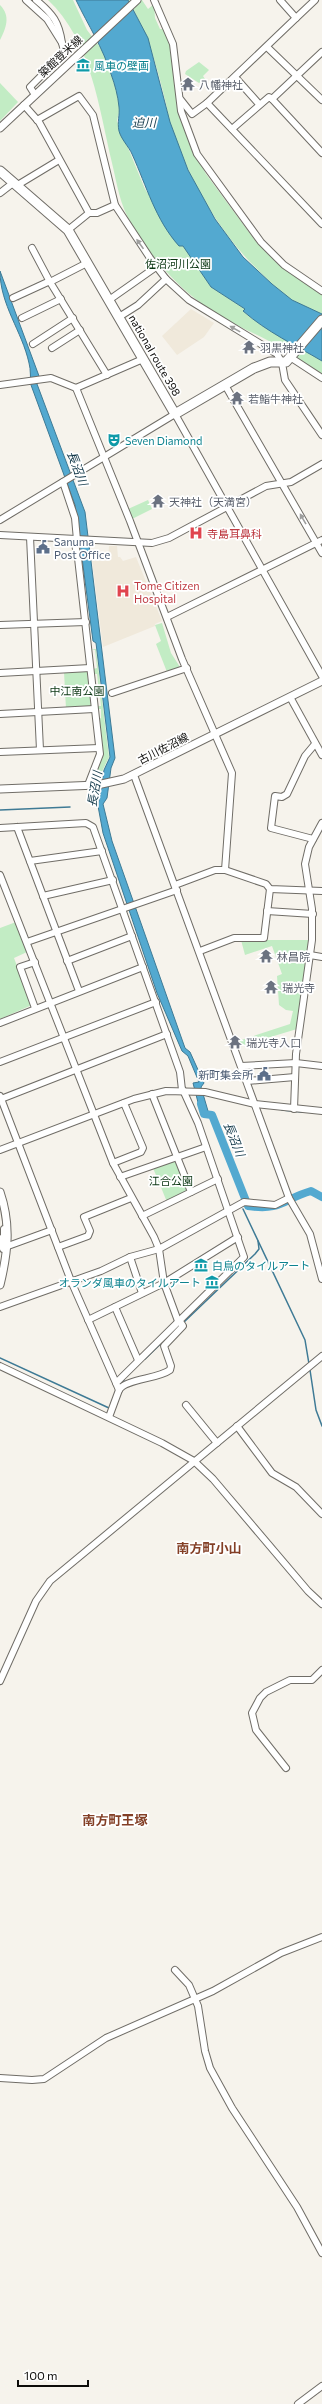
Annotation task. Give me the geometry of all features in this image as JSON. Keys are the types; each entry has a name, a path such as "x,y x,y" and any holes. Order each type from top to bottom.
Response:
{"highway":[{"name":"national route 398","path":"0,172 68,230 175,414 263,365 292,356 322,320"}],"main road":[{"name":"築館登米線","path":"0,128 73,58 137,0"},
{"name":"古川佐沼線","path":"0,789 88,785 111,782 134,775 322,681"},
{"path":"0,1285 8,1246 7,1219 1,1195"}],"street":[{"path":"26,0 46,19 62,44"},
{"path":"35,95 30,87 62,55 64,49 62,44 61,29 51,15 36,0"},
{"path":"154,0 173,44 178,94 188,133 197,154 210,174 261,242 284,265 322,291"},
{"path":"280,0 296,18"},
{"path":"188,133 192,114 207,103 315,0"},
{"path":"267,47 293,74 297,75 322,100"},
{"path":"272,99 322,52"},
{"path":"235,76 259,104"},
{"path":"178,94 184,106 192,114"},
{"path":"37,120 79,96 93,115 115,206 156,267 166,279 189,300 269,349 280,360 285,380 322,435"},
{"path":"232,129 259,104 269,97 322,153"},
{"path":"207,103 322,224"},
{"path":"24,105 37,120 89,214"},
{"path":"0,192 59,160"},
{"path":"68,230 89,214 97,213 115,206"},
{"path":"32,248 61,300 107,375"},
{"path":"13,298 87,263"},
{"path":"109,300 156,267"},
{"path":"119,318 138,305 166,279"},
{"path":"22,318 61,300"},
{"path":"33,344 72,318"},
{"path":"52,348 80,330"},
{"path":"292,356 293,359 322,378"},
{"path":"76,388 144,359"},
{"path":"0,385 53,378 76,388 187,668 232,773 225,870"},
{"path":"225,385 282,483 319,541 322,553"},
{"path":"0,520 105,458 175,414 261,570 322,676"},
{"path":"0,535 138,544 163,540 266,486 292,482 322,464"},
{"path":"64,481 74,512 94,709 100,748 99,761 88,785"},
{"path":"30,537 40,750"},
{"path":"167,617 319,541"},
{"path":"0,625 86,622"},
{"path":"0,673 90,668"},
{"path":"112,693 187,668"},
{"path":"290,697 322,755"},
{"path":"0,714 94,709"},
{"path":"313,839 271,828 275,796 282,797 287,794 305,756 315,744"},
{"path":"0,752 100,748"},
{"path":"134,775 200,951 290,1200 310,1234 322,1279"},
{"path":"294,1109 296,1063 310,955 313,914 308,892 305,864 313,839 322,823"},
{"path":"0,828 91,824 112,880 125,908 132,936 167,1034 184,1090 229,1210 238,1237 243,1259 180,1322 138,1360 118,1387 109,1417"},
{"path":"17,827 79,991"},
{"path":"30,861 102,852"},
{"path":"27,942 55,930 139,904 215,870 225,870 266,884 270,889 264,938 234,938 200,951"},
{"path":"0,875 93,1116 120,1178 142,1216 158,1249 164,1282 180,1322"},
{"path":"43,896 112,880"},
{"path":"270,889 308,892 322,890"},
{"path":"0,893 7,892"},
{"path":"267,911 313,914"},
{"path":"67,961 132,936"},
{"path":"310,955 322,957"},
{"path":"34,962 20,967 35,1008"},
{"path":"0,1023 50,1002 143,967"},
{"path":"0,1062 156,1002"},
{"path":"118,1387 70,1281 1,1098 76,1071 167,1034"},
{"path":"242,1066 296,1063 322,1066"},
{"path":"247,1081 295,1077"},
{"path":"0,1150 124,1103 152,1094 184,1090 205,1092 255,1104 322,1111"},
{"path":"152,1094 191,1192"},
{"path":"113,1163 141,1152 143,1148 124,1103"},
{"path":"120,1178 206,1147"},
{"path":"142,1216 218,1179"},
{"path":"0,1285 4,1245 1,1239 4,1234 1,1195"},
{"path":"58,1248 88,1236 90,1231 84,1216 131,1198"},
{"path":"0,1307 101,1271 130,1257 158,1249 246,1202 266,1205 290,1200"},
{"path":"8,1246 52,1230"},
{"path":"88,1320 164,1282 238,1237"},
{"path":"130,1257 142,1293"},
{"path":"115,1306 138,1360"},
{"path":"118,1387 161,1376 170,1370 171,1366 164,1346 180,1322"},
{"path":"0,1681 36,1601 50,1581 322,1356"},
{"path":"0,1366 176,1450 194,1462 213,1479 308,1591 322,1604"},
{"path":"186,1405 217,1443"},
{"path":"236,1426 276,1477 296,1487 322,1514"},
{"path":"286,1768 253,1726 253,1709 266,1692 290,1680 312,1680 322,1670"},
{"path":"0,2078 32,2080 44,2079 106,2038 236,1980 281,1952 322,1937"},
{"path":"175,1970 189,1985 195,1998 201,2016 205,2051 210,2068 236,2114 297,2207 322,2253"},
{"path":"298,2404 322,2386"}],"shaded area":[{"path":"191,309 214,323 204,337 177,355 162,336"},
{"name":"Tome Citizen Hospital","path":"109,546 117,546 118,557 120,557 123,561 136,557 162,621 155,624 155,626 103,647 92,561 108,561"}],"green space":[{"name":"佐沼河川公園","path":"48,0 73,0 87,30 103,51 116,89 120,108 117,121 145,189 211,287 245,309 244,312 262,326 322,361 322,376 276,345 223,318 202,304 190,295 168,273 148,249 131,223 121,202 97,98 84,55 63,16"},
{"name":"佐沼河川公園","path":"128,0 142,0 148,9 154,4 155,18 160,29 165,29 167,32 173,56 177,108 191,146 206,174 254,239 289,272 322,295 322,314 313,312 289,298 268,280 246,258 232,241 207,204 196,185 177,144 169,120 161,83 150,46"},
{"path":"0,5 5,13 6,27 0,40"},
{"path":"199,62 209,70 203,76 205,79 199,83 185,74 186,71"},
{"path":"0,83 18,102 0,121"},
{"path":"148,500 152,509 132,519 128,509"},
{"path":"162,623 171,653 180,667 167,672 156,644 161,641 155,625"},
{"path":"91,649 96,649 109,757 99,778 94,779 94,775 103,757 98,719 101,718 101,709 98,709 98,706 101,706 100,696 96,697 96,692 99,692 97,674 94,674 93,669 97,668 95,650"},
{"name":"中江南公園","path":"87,671 91,707 66,709 64,672"},
{"path":"16,922 27,952 14,958 32,1005 0,1019 0,928"},
{"path":"241,940 310,940 297,1029 237,1047 235,1042 290,1024 293,1011 286,1010 279,1005 277,976 282,974 272,946 245,955"},
{"name":"江合公園","path":"177,1159 189,1191 167,1202 153,1168"}],"water":[{"name":"迫川","path":"76,0 128,0 148,38 170,122 188,170 215,219 243,257 292,300 322,314 322,361 281,338 252,319 243,311 245,309 211,287 183,246 179,246 171,236 152,202 132,154 120,134 118,125 119,103 108,64"},
{"path":"0,271 39,376 37,384 85,512 115,758 111,768 107,798 103,804 112,841 185,1048 190,1052 204,1083 201,1087 208,1111 201,1114 193,1083 199,1082 188,1056 182,1051 157,993 103,833 98,806 104,770 110,757 96,643 93,641 75,505 31,385 30,368 26,351 7,307 1,283"}],"waterway":[{"path":"0,810 70,807"},
{"name":"長沼川","path":"201,1104 204,1114 212,1115 248,1206 275,1206 311,1191 322,1197"},
{"path":"282,1110 302,1112"},
{"path":"243,1209 305,1340 309,1364"},
{"path":"183,1323 255,1254 259,1249 258,1241"},
{"path":"145,1359 177,1328"},
{"path":"0,1358 109,1408"},
{"path":"310,1370 316,1410 322,1426"},
{"path":"119,1386 124,1380"}],"place":[{"name":"風車の壁画","path":"83,65"},
{"name":"八幡神社","path":"188,84"},
{"name":"羽黒神社","path":"249,347"},
{"name":"若鮨牛神社","path":"237,398"},
{"name":"Seven Diamond","path":"114,440"},
{"name":"天神社（天満宮）","path":"158,501"},
{"name":"寺島耳鼻科","path":"196,533"},
{"name":"Sanuma Post Office","path":"43,547"},
{"name":"Tome Citizen Hospital","path":"123,591"},
{"name":"林昌院","path":"266,956"},
{"name":"瑞光寺","path":"271,987"},
{"name":"瑞光寺入口","path":"235,1042"},
{"name":"新町集会所","path":"264,1074"},
{"name":"白鳥のタイルアート","path":"201,1265"},
{"name":"オランダ風車のタイルアート","path":"212,1282"}],"district":[{"name":"南方町小山","path":"209,1548"},
{"name":"南方町王塚","path":"115,1820"}]}
